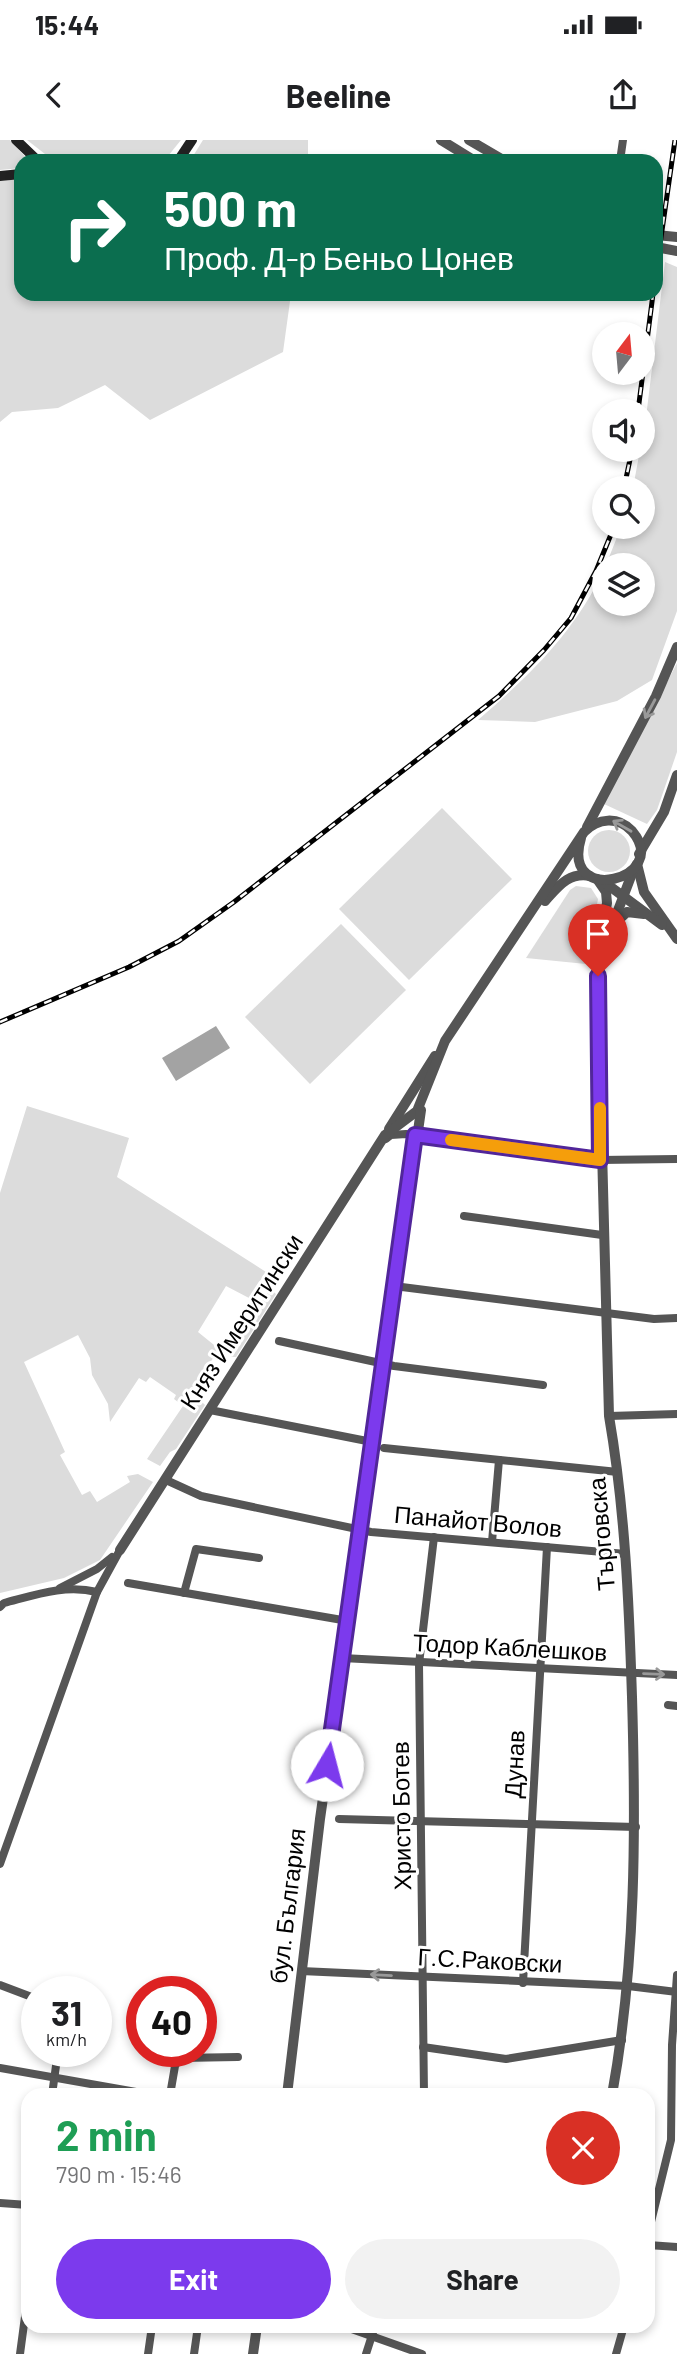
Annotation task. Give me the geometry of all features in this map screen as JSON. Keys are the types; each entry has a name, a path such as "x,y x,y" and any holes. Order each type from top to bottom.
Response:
{"main road":[{"path":"16,140 31,154"}],"street":[{"path":"441,140 464,154"},
{"path":"469,140 493,154"},
{"name":"Княз Имеритински","path":"0,1864 97,1592 120,1550 385,1135 411,1118 423,1099 445,1041 582,835 656,696 677,646"},
{"path":"598,969 608,933 637,861 664,812 677,775"},
{"path":"603,821 622,823 635,836 637,873 644,892 674,935 597,879 580,863 582,835 603,821"},
{"path":"524,925 565,880 581,874 597,879 620,879 637,861"},
{"path":"597,879 606,892 607,903 598,969"},
{"path":"608,933 627,912 636,911 651,916"},
{"name":"Търговска","path":"598,969 600,1160 609,1416 626,1554 636,1827 628,1986 613,2088"},
{"path":"385,1135 445,1041"},
{"name":"бул. България","path":"288,2088 342,1658 415,1135 423,1099"},
{"path":"375,1150 391,1135 415,1135 600,1160 677,1158"},
{"path":"464,1216 603,1235"},
{"path":"394,1286 654,1319 677,1318"},
{"path":"279,1341 384,1364 543,1385"},
{"path":"210,1410 372,1442"},
{"path":"609,1416 677,1414"},
{"path":"384,1448 618,1472"},
{"path":"492,1542 499,1460"},
{"name":"Панайот Волов","path":"166,1480 201,1496 361,1530 626,1554"},
{"name":"Христо Ботев","path":"424,2088 419,1664 434,1537"},
{"name":"Дунав","path":"523,1983 547,1547"},
{"path":"184,1593 196,1549 259,1558"},
{"path":"1,1605 54,1590 97,1569 120,1550"},
{"path":"128,1583 348,1622"},
{"path":"54,1590 83,1589 97,1592"},
{"name":"Тодор Каблешков","path":"342,1658 677,1675"},
{"path":"339,1819 636,1827"},
{"name":"Г.С.Раковски","path":"302,1971 628,1986 677,1992"},
{"path":"655,2205 671,2140 672,2045 677,1975"},
{"path":"0,1985 21,1993"},
{"path":"423,2047 506,2059 622,2040"},
{"path":"171,2088 175,2066 180,2057 238,2057"},
{"path":"53,2088 56,2067"},
{"path":"0,2068 103,2088"},
{"path":"0,2203 21,2204"},
{"path":"655,2245 677,2247"},
{"path":"20,2354 23,2333"},
{"path":"148,2354 151,2333"},
{"path":"194,2354 197,2333"},
{"path":"253,2354 256,2333"},
{"path":"362,2333 422,2354"},
{"path":"366,2354 374,2333"},
{"path":"617,2354 622,2333"}],"shaded area":[{"path":"0,140 10,140 23,154 14,154 14,169 0,170"},
{"path":"27,140 181,140 170,154 45,154"},
{"path":"203,140 308,140 308,154 194,154"},
{"path":"14,180 14,301 290,301 283,352 150,420 105,385 58,408 12,412 0,422 0,181"},
{"path":"665,262 677,267 677,611 652,680 617,701 535,722 478,720 549,652 592,593 592,616 655,616 655,553 611,553 616,539 655,539 655,476 635,476 638,462 655,462 655,399 648,399 650,385 655,385 655,344 660,301 663,301"},
{"path":"677,663 677,752 657,810 647,824 604,804"},
{"path":"442,808 512,879 409,980 339,909"},
{"path":"609,830 624,836 630,851 624,866 609,872 594,866 588,851 594,836"},
{"path":"576,886 591,888 598,899 586,964 526,958 570,890"},
{"path":"341,924 406,990 310,1084 245,1017"},
{"path":"216,1026 230,1048 176,1081 162,1058"},
{"path":"27,1106 129,1138 117,1177 266,1272 249,1298 226,1286 198,1332 219,1349 188,1397 195,1401 219,1365 221,1370 201,1401 205,1405 176,1449 170,1452 160,1466 147,1459 183,1406 174,1399 176,1395 150,1377 146,1382 139,1378 110,1422 108,1404 92,1375 90,1358 78,1335 24,1362 65,1452 60,1455 82,1495 90,1491 97,1502 130,1482 127,1476 138,1474 153,1482 100,1560 64,1578 0,1593 0,1193"},
{"path":"270,1289 276,1294 236,1357 231,1357 229,1351"}],"railway":[{"path":"663,223 675,140"},
{"path":"640,399 652,301"},
{"path":"627,476 629,462"},
{"path":"0,1022 129,967 179,941 234,902 499,696 571,618 596,571 609,539"}],"slow traffic":[{"path":"451,1140 600,1160 600,1108"}],"route":[{"path":"327,1765 415,1135 600,1160 598,976"}]}
